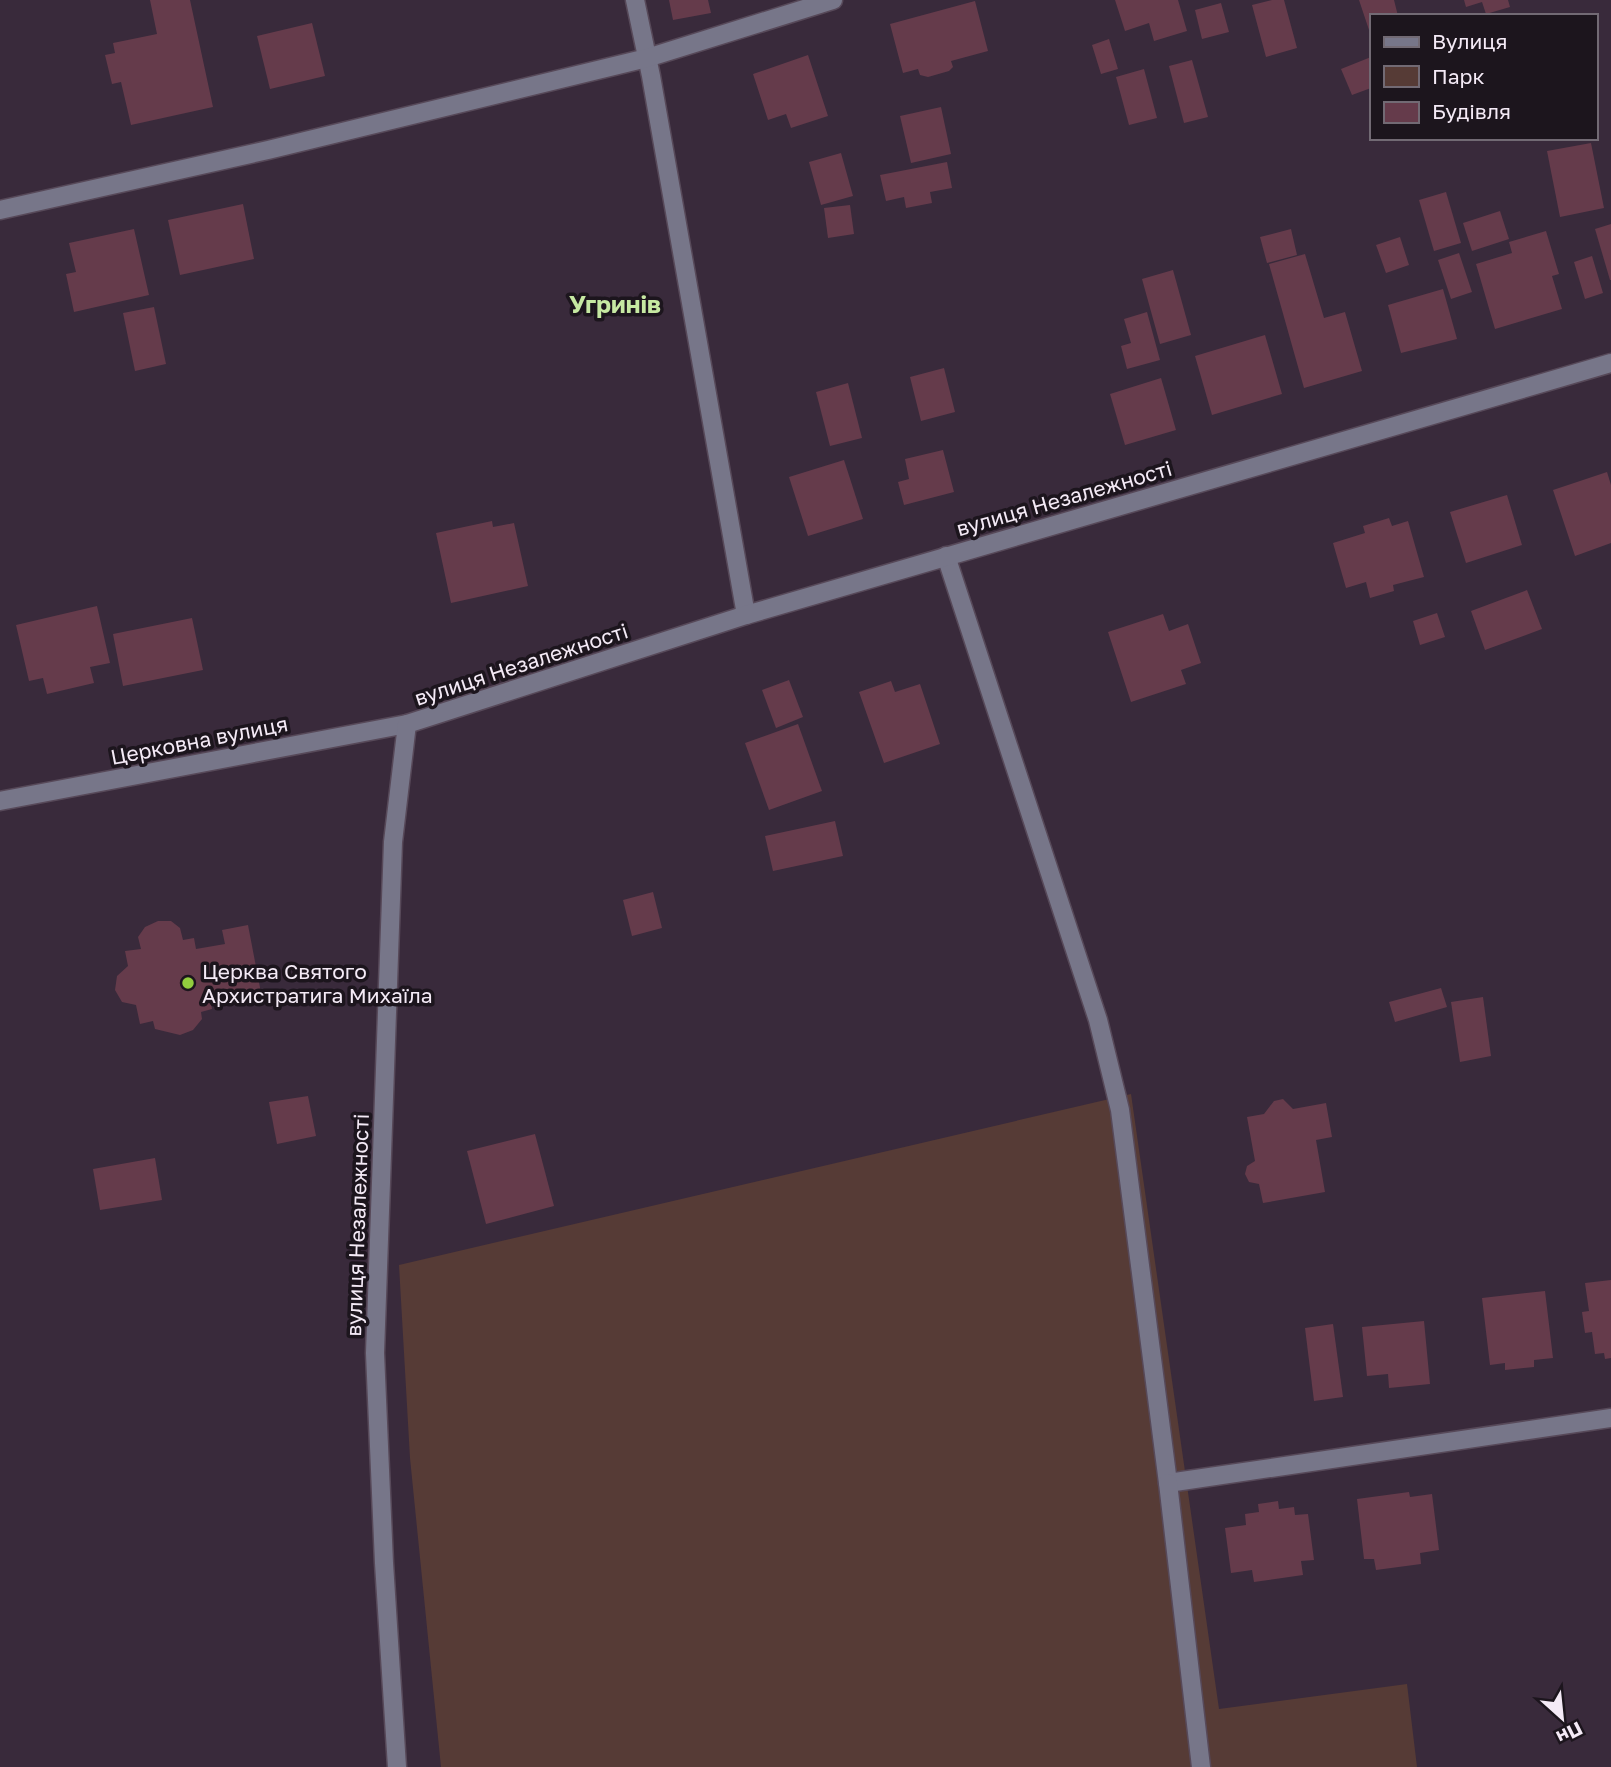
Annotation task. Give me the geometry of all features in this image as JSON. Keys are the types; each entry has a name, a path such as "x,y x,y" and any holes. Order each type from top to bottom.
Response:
{"street":[{"path":"635,0 746,615"},
{"path":"0,210 647,58 834,0"},
{"name":"вулиця Незалежності","path":"397,1767 384,1563 375,1353 393,842 407,724 746,615 1611,363"},
{"path":"946,556 1098,1020 1121,1110 1201,1767"},
{"name":"Церковна вулиця","path":"0,801 407,724"},
{"path":"1168,1483 1611,1418"}],"green space":[{"path":"1131,1094 1219,1709 1407,1684 1417,1767 441,1767 410,1458 399,1265"}],"building":[{"path":"150,0 190,0 213,107 131,125 121,82 112,84 105,55 115,53 113,43 157,34"},
{"path":"669,0 708,0 711,13 673,20"},
{"path":"1115,0 1178,0 1187,31 1154,41 1149,23 1125,31"},
{"path":"1284,0 1297,48 1266,57 1252,5"},
{"path":"1359,0 1394,0 1398,14 1370,14 1370,33"},
{"path":"1464,0 1508,0 1510,7 1486,14 1482,2 1466,7"},
{"path":"975,1 988,51 951,61 953,67 949,71 928,77 920,75 918,69 903,73 890,24"},
{"path":"1221,3 1229,32 1202,39 1195,10"},
{"path":"312,23 325,76 270,89 257,36"},
{"path":"1109,39 1118,69 1101,74 1092,45"},
{"path":"808,55 828,116 791,128 786,114 768,120 753,74"},
{"path":"1370,57 1370,88 1352,95 1341,69"},
{"path":"1192,60 1208,117 1184,123 1169,66"},
{"path":"1144,69 1157,118 1129,125 1116,77"},
{"path":"941,107 951,154 911,163 900,116"},
{"path":"1591,143 1604,208 1560,217 1547,151"},
{"path":"841,153 853,196 821,205 809,162"},
{"path":"947,162 952,188 930,192 932,203 906,208 904,197 886,201 880,175"},
{"path":"1446,192 1461,243 1434,251 1419,200"},
{"path":"243,204 254,259 180,275 168,220"},
{"path":"850,205 854,234 828,238 824,208"},
{"path":"1500,211 1509,239 1472,251 1463,223"},
{"path":"1611,224 1611,280 1610,280 1595,229"},
{"path":"134,229 149,295 74,312 66,274 76,272 69,243"},
{"path":"1291,229 1297,255 1267,263 1260,237"},
{"path":"1546,231 1559,274 1552,276 1562,309 1495,329 1476,264 1512,253 1509,242"},
{"path":"1400,237 1409,265 1386,273 1376,245"},
{"path":"1459,253 1472,292 1451,299 1438,260"},
{"path":"1305,254 1324,318 1345,312 1362,371 1304,388 1269,264"},
{"path":"1592,256 1603,293 1585,299 1574,262"},
{"path":"1173,270 1191,335 1160,344 1142,279"},
{"path":"1443,289 1457,339 1401,353 1388,305"},
{"path":"154,307 166,364 135,371 123,313"},
{"path":"1147,312 1160,360 1127,369 1121,346 1131,343 1124,319"},
{"path":"1265,335 1282,394 1212,415 1195,356"},
{"path":"944,368 955,412 921,421 910,377"},
{"path":"1161,378 1176,430 1125,445 1110,394"},
{"path":"848,383 862,438 830,446 816,392"},
{"path":"943,450 954,492 904,505 898,482 909,479 905,459"},
{"path":"844,460 863,519 808,536 789,477"},
{"path":"1607,472 1611,485 1611,543 1575,556 1553,490"},
{"path":"1507,495 1522,545 1466,563 1450,512"},
{"path":"1389,518 1392,526 1408,521 1424,577 1393,585 1394,591 1370,598 1366,582 1346,588 1333,543 1365,533 1363,526"},
{"path":"492,521 493,527 514,523 528,586 451,603 436,533"},
{"path":"1527,590 1542,629 1485,650 1471,611"},
{"path":"97,606 110,663 90,667 94,683 47,694 43,678 29,681 16,625"},
{"path":"1437,613 1445,637 1420,645 1413,621"},
{"path":"1163,614 1169,631 1188,624 1201,663 1181,670 1186,684 1131,702 1108,632"},
{"path":"192,618 203,670 123,686 113,634"},
{"path":"789,680 803,717 776,728 762,690"},
{"path":"891,681 895,692 920,684 940,744 884,763 859,692"},
{"path":"798,724 822,791 769,810 745,743"},
{"path":"835,821 843,856 773,871 765,836"},
{"path":"653,892 662,928 632,936 623,900"},
{"name":"Церква Святого Архистратига Михаїла","path":"158,921 171,921 180,928 183,940 194,938 196,949 225,944 222,930 248,925 262,998 238,1003 236,992 210,997 212,1009 201,1012 202,1019 193,1030 180,1035 155,1029 153,1021 140,1024 136,1005 122,1002 115,990 117,976 128,966 125,951 141,949 138,937 145,927"},
{"path":"1441,988 1447,1007 1395,1022 1389,1002"},
{"path":"1483,997 1491,1056 1460,1062 1451,1002"},
{"path":"308,1096 316,1136 277,1144 269,1102"},
{"path":"1283,1099 1293,1109 1326,1103 1332,1137 1316,1140 1325,1192 1263,1203 1259,1184 1249,1182 1245,1174 1247,1166 1255,1161 1247,1117 1264,1114 1274,1101"},
{"path":"535,1134 554,1206 486,1224 467,1151"},
{"path":"155,1158 162,1200 100,1210 93,1169"},
{"path":"1611,1280 1611,1358 1605,1359 1604,1353 1595,1354 1592,1332 1585,1333 1582,1312 1589,1311 1585,1283"},
{"path":"1545,1291 1553,1358 1534,1360 1534,1367 1505,1370 1505,1363 1490,1365 1482,1298"},
{"path":"1424,1321 1430,1384 1389,1388 1388,1374 1367,1376 1362,1327"},
{"path":"1333,1324 1343,1397 1314,1401 1305,1328"},
{"path":"1409,1492 1410,1497 1432,1494 1439,1550 1420,1553 1421,1564 1376,1570 1374,1559 1364,1559 1357,1499"},
{"path":"1278,1501 1279,1509 1294,1507 1295,1515 1308,1514 1314,1560 1301,1561 1303,1575 1254,1582 1252,1570 1231,1573 1225,1528 1246,1525 1245,1514 1259,1512 1258,1504"}],"place":[{"name":"Церква Святого Архистратига Михаїла","path":"188,983"}],"district":[{"name":"Угринів","path":"615,303"}]}
